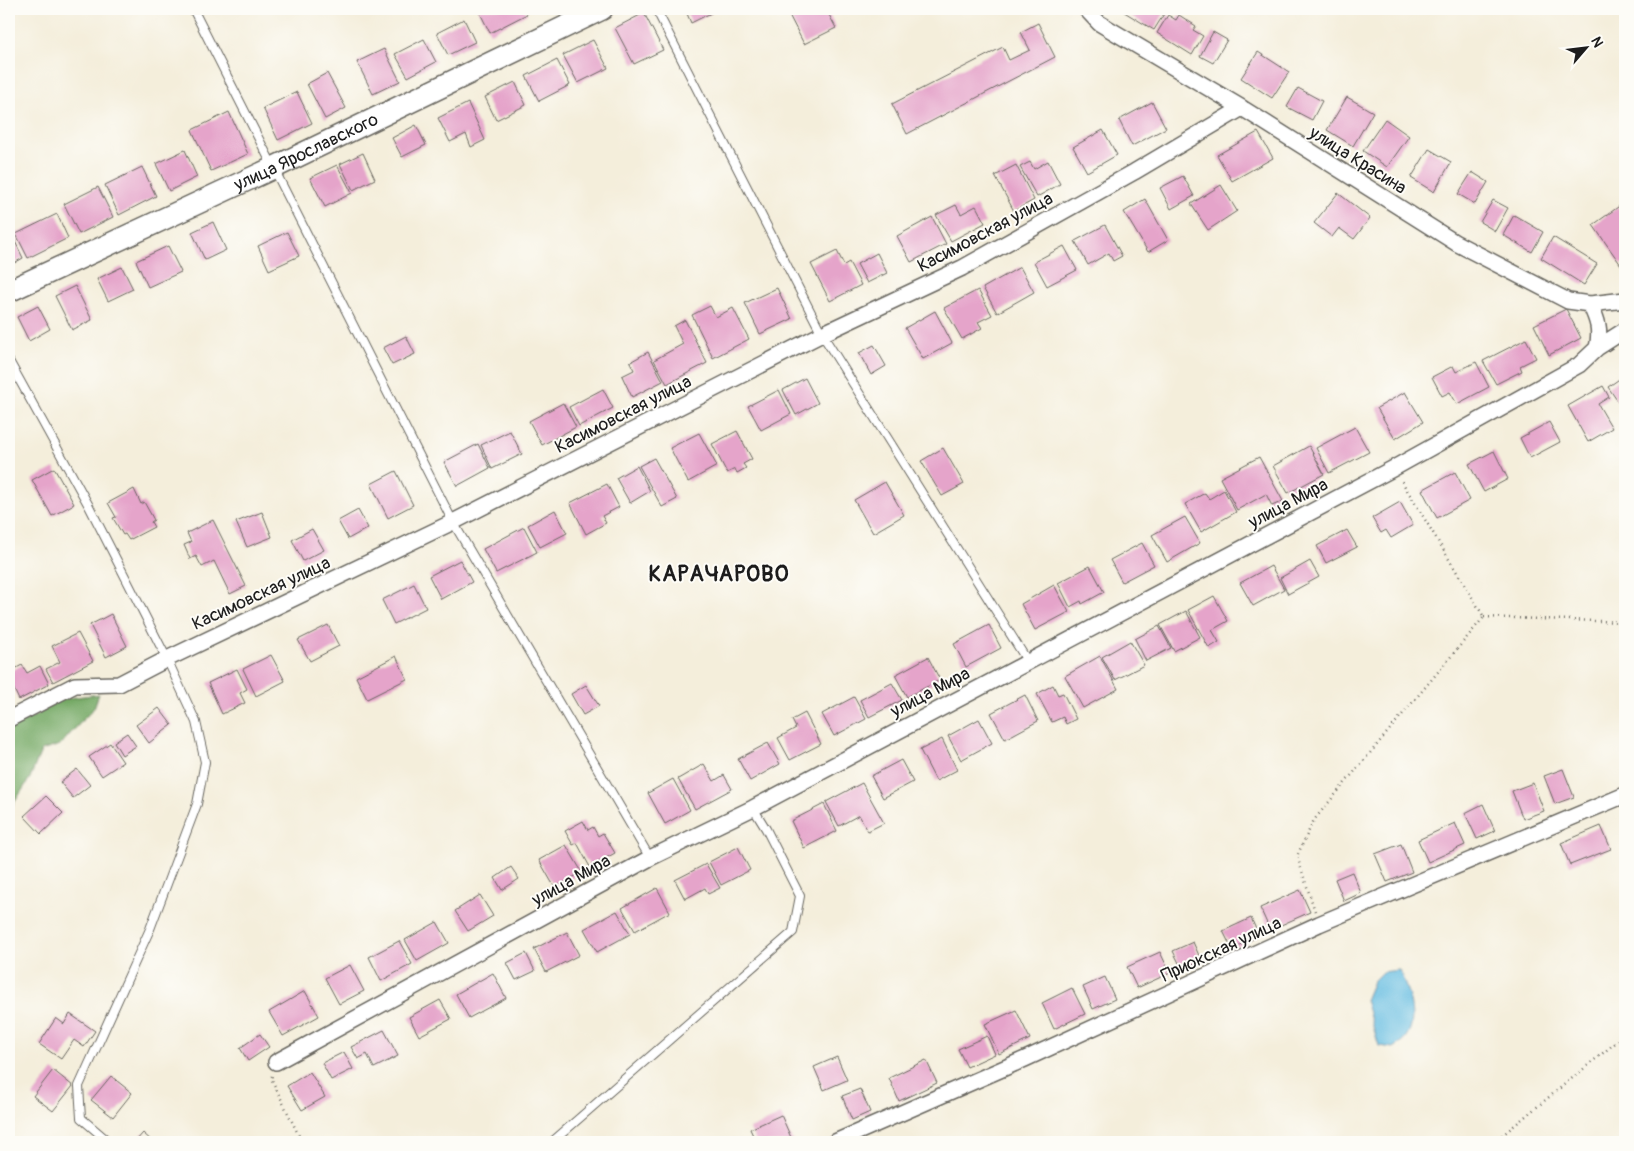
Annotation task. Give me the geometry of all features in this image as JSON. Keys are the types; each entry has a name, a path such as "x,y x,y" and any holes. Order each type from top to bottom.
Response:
{"street":[{"name":"улица Ярославского","path":"9,291 273,168 602,9"},
{"name":"улица Красина","path":"1086,9 1099,23 1242,108 1456,243 1568,300 1590,304 1625,300"},
{"name":"Касимовская улица","path":"9,719 75,685 119,684 166,659 453,522 822,334 962,268 1134,172 1242,108"},
{"path":"1590,304 1597,318 1600,334 1597,348"},
{"name":"улица Мира","path":"276,1062 650,858 753,808 1394,468 1579,364 1597,348 1625,330"},
{"name":"Приокская улица","path":"835,1142 1025,1059 1319,924 1625,795"}],"lane":[{"path":"193,9 453,522 650,858"},
{"path":"656,9 822,334 1028,662"},
{"path":"9,361 90,506 166,659 196,722 205,762 197,804 150,929 79,1086 82,1118 109,1142"},
{"path":"552,1142 793,932 800,896 766,829 753,808"}],"path":[{"path":"1394,468 1484,616"},
{"path":"1484,616 1625,622"},
{"path":"1319,924 1297,856 1314,820 1484,616"},
{"path":"1494,1142 1625,1035"},
{"path":"276,1062 271,1078 302,1142"}],"green space":[{"path":"99,694 94,708 60,745 41,751 30,778 9,811 9,727 37,715 60,699"}],"water":[{"path":"1399,970 1411,1004 1412,1022 1404,1039 1393,1048 1379,1046 1365,1000 1373,981 1382,972"}],"building":[{"path":"478,9 524,9 527,14 490,33"},
{"path":"685,9 719,9 691,23"},
{"path":"786,9 826,9 836,28 804,44"},
{"path":"1122,9 1167,9 1154,30"},
{"path":"644,13 663,50 634,64 615,28"},
{"path":"1168,15 1176,20 1179,15 1196,26 1193,30 1203,36 1192,55 1157,33"},
{"path":"464,19 475,42 448,55 437,33"},
{"path":"1038,23 1055,57 907,134 892,104 1003,47 1009,60 1030,50 1021,32"},
{"path":"1213,32 1227,40 1213,63 1200,56"},
{"path":"424,39 436,62 408,77 395,54"},
{"path":"593,40 608,68 578,83 563,55"},
{"path":"384,49 400,81 373,94 357,62"},
{"path":"1258,52 1289,72 1272,98 1241,78"},
{"path":"557,60 570,85 539,101 526,76"},
{"path":"327,73 346,108 325,119 307,84"},
{"path":"515,82 526,105 496,120 485,97"},
{"path":"1298,88 1322,101 1312,120 1287,107"},
{"path":"297,92 312,123 278,140 263,108"},
{"path":"1347,97 1373,112 1353,146 1327,130"},
{"path":"1152,102 1166,128 1132,146 1119,120"},
{"path":"468,103 485,140 471,147 466,134 450,142 438,118"},
{"path":"229,112 248,154 211,171 192,130"},
{"path":"1385,119 1409,136 1387,167 1363,151"},
{"path":"416,125 426,145 402,157 392,138"},
{"path":"1103,130 1117,155 1087,172 1073,147"},
{"path":"1258,132 1273,158 1232,181 1217,155"},
{"path":"1429,149 1451,162 1434,192 1411,178"},
{"path":"185,150 197,177 169,191 156,164"},
{"path":"363,153 375,179 353,190 340,164"},
{"path":"1048,161 1060,184 1037,197 1020,167 1030,162 1034,169"},
{"path":"337,165 352,193 325,207 310,178"},
{"path":"1016,165 1034,200 1014,211 995,176"},
{"path":"142,167 156,196 119,215 105,185"},
{"path":"1472,172 1488,182 1475,204 1458,194"},
{"path":"1183,176 1194,196 1171,209 1160,188"},
{"path":"1221,185 1237,211 1208,230 1191,204"},
{"path":"98,187 113,217 79,234 64,204"},
{"path":"1338,193 1370,218 1354,239 1339,228 1332,237 1314,223"},
{"path":"1145,199 1168,240 1148,252 1124,212"},
{"path":"1493,200 1508,208 1495,231 1480,222"},
{"path":"1625,202 1625,262 1621,265 1593,225"},
{"path":"956,205 961,214 976,206 985,223 951,241 936,215"},
{"path":"57,214 68,238 28,258 16,234"},
{"path":"1514,215 1543,232 1532,252 1503,235"},
{"path":"932,217 946,244 911,262 897,236"},
{"path":"213,222 226,250 205,260 192,232"},
{"path":"1105,225 1122,256 1113,261 1109,253 1088,265 1075,241"},
{"path":"9,229 23,258 9,266"},
{"path":"287,232 299,256 269,270 258,246"},
{"path":"1553,237 1597,264 1584,285 1541,258"},
{"path":"168,246 181,272 148,287 136,261"},
{"path":"1064,246 1077,270 1047,286 1034,262"},
{"path":"837,251 844,265 849,262 861,285 830,301 811,264"},
{"path":"877,253 887,273 867,283 857,264"},
{"path":"122,267 133,289 108,301 97,279"},
{"path":"1020,267 1034,292 997,313 983,288"},
{"path":"75,286 92,320 72,330 55,296"},
{"path":"777,288 792,319 760,334 745,303"},
{"path":"978,290 992,315 978,322 982,328 962,339 944,308"},
{"path":"38,306 50,329 29,341 17,317"},
{"path":"710,306 716,317 733,308 749,339 713,358 692,315"},
{"path":"1566,309 1581,338 1549,355 1534,325"},
{"path":"935,311 952,343 923,359 905,328"},
{"path":"685,320 707,363 667,384 654,360 683,344 674,326"},
{"path":"406,336 415,354 392,365 383,348"},
{"path":"1526,339 1536,358 1520,366 1522,371 1496,384 1483,361"},
{"path":"874,345 886,366 871,375 859,353"},
{"path":"648,352 663,381 632,397 622,376 634,370 630,362"},
{"path":"1476,362 1489,387 1457,404 1450,392 1442,396 1432,377 1453,366 1456,372"},
{"path":"1625,375 1625,412 1608,387"},
{"path":"805,378 818,403 796,415 783,390"},
{"path":"1603,386 1609,397 1598,404 1612,428 1588,442 1568,406"},
{"path":"603,389 613,408 579,426 569,407"},
{"path":"779,390 791,414 761,430 748,406"},
{"path":"1405,392 1423,422 1395,439 1377,408"},
{"path":"563,403 576,427 542,445 529,421"},
{"path":"1549,422 1560,442 1530,458 1520,438"},
{"path":"1355,427 1369,452 1329,473 1316,448"},
{"path":"510,431 522,454 492,469 481,445"},
{"path":"737,431 752,459 743,464 746,468 737,473 735,469 727,473 712,444"},
{"path":"699,433 717,466 688,482 670,448"},
{"path":"478,444 490,468 457,486 444,462"},
{"path":"1309,446 1324,474 1288,493 1273,466"},
{"path":"943,448 964,484 942,496 921,461"},
{"path":"1494,451 1508,479 1484,492 1469,464"},
{"path":"1259,457 1283,501 1272,506 1266,494 1237,510 1220,478"},
{"path":"654,458 677,499 662,507 639,466"},
{"path":"637,466 650,491 630,503 616,478"},
{"path":"54,468 74,504 52,516 32,480"},
{"path":"396,471 413,505 388,518 371,484"},
{"path":"1455,472 1470,500 1437,518 1422,490"},
{"path":"885,482 904,515 873,533 854,500"},
{"path":"607,484 619,507 602,516 606,523 586,534 570,503"},
{"path":"134,489 141,504 144,502 154,520 151,522 154,527 129,540 125,534 123,535 113,518 116,517 108,503"},
{"path":"1224,490 1236,512 1201,532 1185,504 1205,493 1209,499"},
{"path":"1400,502 1413,525 1391,538 1386,530 1381,533 1372,518"},
{"path":"358,510 368,528 348,539 338,521"},
{"path":"555,510 567,533 540,547 528,525"},
{"path":"262,512 272,537 247,547 236,522"},
{"path":"1185,517 1200,543 1167,562 1152,535"},
{"path":"213,520 246,586 230,594 214,561 202,567 196,556 190,559 184,545 191,542 187,533"},
{"path":"524,527 537,552 496,573 483,549"},
{"path":"312,529 324,550 303,561 292,540"},
{"path":"1347,530 1357,547 1326,563 1317,546"},
{"path":"1142,543 1154,565 1122,582 1110,560"},
{"path":"460,560 472,582 441,599 429,576"},
{"path":"1310,561 1319,577 1288,594 1280,578"},
{"path":"1090,566 1104,592 1082,604 1081,601 1070,607 1058,583"},
{"path":"1271,566 1284,589 1253,606 1240,583"},
{"path":"414,584 426,608 394,624 382,600"},
{"path":"1054,585 1069,612 1035,630 1021,604"},
{"path":"1214,596 1228,621 1212,630 1219,642 1209,648 1188,610"},
{"path":"1186,611 1200,637 1174,651 1160,625"},
{"path":"111,614 127,646 106,657 90,625"},
{"path":"328,625 339,646 310,661 298,640"},
{"path":"989,625 1001,648 966,667 954,644"},
{"path":"1159,626 1171,648 1146,661 1135,639"},
{"path":"78,633 93,661 53,682 46,669 60,662 52,646"},
{"path":"1130,641 1144,665 1115,680 1102,657"},
{"path":"271,655 285,681 256,696 243,669"},
{"path":"396,656 407,679 367,699 356,677"},
{"path":"1100,656 1118,689 1083,708 1065,676"},
{"path":"928,657 940,680 907,697 895,675"},
{"path":"22,665 27,673 40,666 49,684 19,700 9,679 9,672"},
{"path":"237,669 247,689 240,693 245,703 222,714 208,683"},
{"path":"892,683 902,700 869,717 860,700"},
{"path":"586,685 599,706 583,715 571,694"},
{"path":"1053,685 1058,695 1063,693 1076,719 1066,724 1063,717 1052,722 1037,694"},
{"path":"1025,695 1038,721 1005,739 991,713"},
{"path":"854,697 866,719 834,736 822,714"},
{"path":"159,708 172,725 149,743 136,725"},
{"path":"805,713 821,744 790,760 778,738 796,728 792,720"},
{"path":"979,719 992,743 961,760 948,736"},
{"path":"127,733 136,746 122,755 114,742"},
{"path":"942,739 957,770 936,781 920,750"},
{"path":"110,743 123,762 102,776 89,757"},
{"path":"768,743 780,764 750,781 738,759"},
{"path":"901,760 913,782 883,798 871,776"},
{"path":"704,764 714,781 724,775 732,789 695,809 678,779"},
{"path":"77,769 90,785 73,798 60,782"},
{"path":"1563,769 1574,797 1555,804 1544,776"},
{"path":"673,779 690,810 665,824 648,793"},
{"path":"862,783 884,823 868,831 859,815 839,826 826,802"},
{"path":"1533,783 1544,811 1523,819 1512,791"},
{"path":"46,796 63,813 41,834 24,816"},
{"path":"824,804 837,831 804,848 791,821"},
{"path":"1483,804 1495,831 1477,839 1465,813"},
{"path":"583,821 588,830 593,827 598,836 603,833 615,853 590,867 577,843 573,845 565,831"},
{"path":"1455,823 1465,845 1428,862 1418,840"},
{"path":"1601,826 1611,849 1570,865 1561,843"},
{"path":"1401,844 1412,872 1387,882 1375,854"},
{"path":"566,845 582,872 555,888 539,860"},
{"path":"738,847 750,870 721,885 709,862"},
{"path":"706,864 720,888 708,894 705,888 685,899 675,880"},
{"path":"511,867 519,879 502,890 495,878"},
{"path":"1352,872 1361,893 1344,901 1335,879"},
{"path":"657,888 670,912 635,931 622,908"},
{"path":"1300,890 1310,912 1270,930 1260,908"},
{"path":"480,895 493,916 468,931 455,911"},
{"path":"617,911 630,934 597,952 584,929"},
{"path":"1251,918 1259,936 1232,949 1223,931"},
{"path":"437,922 449,943 417,961 405,940"},
{"path":"567,932 579,955 546,972 534,949"},
{"path":"399,941 412,964 381,981 369,957"},
{"path":"1193,942 1201,960 1182,969 1173,951"},
{"path":"1160,952 1170,973 1137,988 1127,967"},
{"path":"526,953 535,971 516,980 507,963"},
{"path":"350,965 364,991 339,1004 325,978"},
{"path":"493,973 506,998 469,1018 456,994"},
{"path":"1105,977 1115,999 1093,1009 1083,987"},
{"path":"1072,988 1085,1014 1054,1029 1042,1003"},
{"path":"305,991 319,1016 283,1036 269,1012"},
{"path":"440,1000 451,1019 419,1036 409,1017"},
{"path":"1016,1010 1030,1039 999,1054 985,1024"},
{"path":"70,1014 95,1031 84,1047 74,1040 61,1059 39,1044 56,1018 64,1024"},
{"path":"384,1030 398,1056 374,1068 367,1054 358,1059 351,1047"},
{"path":"260,1034 269,1047 248,1061 240,1048"},
{"path":"987,1036 995,1054 967,1067 958,1049"},
{"path":"344,1052 353,1069 331,1080 322,1063"},
{"path":"837,1057 847,1080 824,1090 814,1067"},
{"path":"926,1060 937,1083 899,1101 889,1078"},
{"path":"53,1070 73,1086 53,1111 33,1096"},
{"path":"310,1072 325,1097 302,1110 287,1086"},
{"path":"111,1076 132,1093 113,1117 91,1100"},
{"path":"860,1089 870,1112 852,1120 842,1096"},
{"path":"781,1115 793,1142 756,1142 750,1129"},
{"path":"143,1133 153,1142 135,1142"}],"district":[{"name":"КАРАЧАРОВО","path":"719,573"}]}
